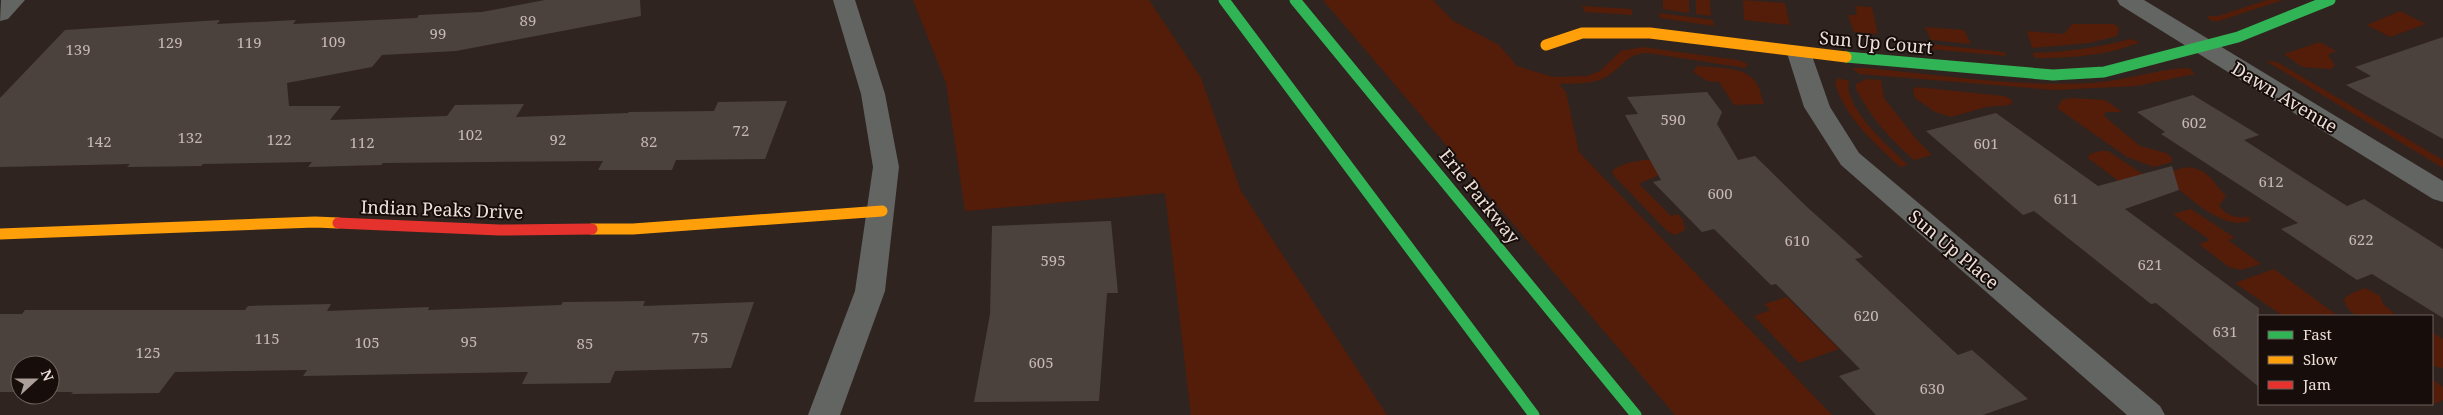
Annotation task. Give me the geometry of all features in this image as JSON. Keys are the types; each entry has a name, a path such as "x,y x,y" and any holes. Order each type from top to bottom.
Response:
{"street":[{"path":"0,14 14,0"},
{"path":"824,415 870,292 882,211 886,167 873,94 844,0"},
{"path":"1224,0 1534,415"},
{"name":"Erie Parkway","path":"1295,0 1636,415"},
{"name":"Dawn Avenue","path":"2128,0 2443,193"},
{"name":"Sun Up Court","path":"1546,45 1582,33 1650,33 1799,53 2053,75 2104,72 2238,37 2330,0"},
{"name":"Sun Up Place","path":"1799,53 1817,107 1850,159 2148,415"},
{"name":"Indian Peaks Drive","path":"0,234 315,222 499,230 633,229 882,211"},
{"path":"1500,370 1524,415"}],"shaded area":[{"path":"913,0 1149,0 1201,78 1241,191 1387,415 1191,415 1165,193 965,211 946,83"},
{"path":"1323,0 1433,0 1452,20 1499,45 1517,66 1553,77 1587,76 1600,71 1621,51 1642,47 1738,60 1748,64 1745,68 1648,53 1635,55 1615,71 1598,80 1585,83 1559,84 1566,92 1579,152 1832,415 1675,415"},
{"path":"1663,0 1689,0 1689,13 1663,9"},
{"path":"1696,0 1710,0 1711,16 1696,14"},
{"path":"1743,0 1785,3 1790,25 1744,20"},
{"path":"2267,0 2283,0 2219,21 2211,21 2207,16 2218,16"},
{"path":"1582,6 1631,9 1633,15 1585,12"},
{"path":"1855,6 1872,7 1878,34 1854,32 1848,15 1857,15"},
{"path":"2400,11 2426,24 2390,37 2367,25"},
{"path":"1659,13 1713,20 1714,26 1660,18"},
{"path":"2072,24 2114,24 2119,28 2117,36 2089,43 2032,48 2027,31 2064,34"},
{"path":"1925,27 1964,30 1971,44 1931,40"},
{"path":"2130,39 2140,42 2102,53 2075,57 2035,58 2032,53 2081,49"},
{"path":"2320,42 2336,51 2328,55 2335,65 2331,69 2302,67 2284,54"},
{"path":"1928,44 2004,52 2006,56 1929,49"},
{"path":"2266,61 2277,62 2443,160 2443,168"},
{"path":"1697,66 1736,70 1750,76 1758,86 1764,104 1734,105 1719,82 1707,81 1693,72"},
{"path":"1852,68 1978,80 2063,84 2103,82 2164,70 2189,68 2195,74 2136,86 2054,90 1859,74"},
{"path":"1838,78 1849,81 1849,91 1860,115 1880,138 1908,165 1900,167 1853,119 1835,83"},
{"path":"1866,79 1881,80 1884,98 1916,139 1932,155 1914,160 1882,128 1856,89 1856,84"},
{"path":"1917,87 2004,96 2011,99 2012,103 2010,105 1986,107 1951,117 1935,112 1915,98 1913,89"},
{"path":"2072,98 2105,100 2122,112 2106,112 2104,116 2140,146 2166,153 2172,158 2172,162 2154,167 2127,157 2057,108 2062,100"},
{"path":"2108,151 2153,181 2129,189 2088,158 2090,154"},
{"path":"1664,158 1674,169 1640,183 1671,216 1678,214 1683,220 1685,230 1675,235 1668,232 1614,176 1612,171 1630,163"},
{"path":"2187,167 2195,168 2206,174 2226,196 2219,206 2223,210 2233,216 2250,217 2249,221 2239,223 2219,218 2175,186 2172,171"},
{"path":"2191,209 2235,238 2228,240 2261,264 2241,270 2229,267 2199,244 2210,240 2173,214"},
{"path":"2274,269 2337,315 2282,315 2235,283"},
{"path":"2365,288 2380,296 2383,304 2396,315 2355,315 2347,307 2344,299 2352,293"},
{"path":"1787,297 1839,349 1799,363 1754,316 1770,310 1764,304"},
{"path":"2433,333 2443,339 2443,368 2433,366"},
{"path":"2433,380 2443,387 2443,400 2433,404"}],"building":[{"path":"545,0 640,0 641,16 456,51 382,55 372,67 287,83 289,106 341,106 330,120 447,116 455,105 524,104 516,117 629,112 714,111 718,102 787,101 765,159 676,160 672,170 598,170 603,161 383,163 381,165 308,167 312,162 203,164 201,166 127,167 130,164 0,167 0,98 65,30 220,20 217,24 296,20 293,24 417,18 419,15 482,12"},
{"path":"2443,37 2443,139 2346,85 2371,76 2355,67"},
{"path":"1707,92 1722,112 1717,124 1738,160 1755,156 1807,207 1863,257 1855,259 1958,355 1972,350 2028,399 1983,415 1876,415 1839,376 1860,369 1776,284 1771,285 1714,229 1702,232 1653,182 1661,180 1625,115 1638,114 1627,97"},
{"path":"2193,95 2259,135 2244,140 2347,206 2364,199 2443,249 2443,318 2372,274 2357,280 2281,229 2298,223 2161,134 2165,132 2137,112"},
{"path":"1996,113 2098,186 2172,166 2179,190 2125,209 2259,308 2258,386 2156,303 2151,304 2034,211 2023,215 1926,131"},
{"path":"1111,221 1118,293 1107,293 1099,401 974,402 990,314 992,226"},
{"path":"645,301 643,306 754,302 731,368 615,371 610,383 522,384 528,372 303,376 307,370 175,372 159,393 71,394 73,392 60,392 60,355 10,355 10,392 0,392 0,314 22,314 25,310 245,310 248,306 331,304 327,311 429,307 428,310 561,305 563,302"}],"traffic: fast":[{"path":"1224,0 1534,415"},
{"path":"1295,0 1636,415"},
{"path":"1846,57 2053,75 2104,72 2238,37 2330,0"}],"traffic: slow":[{"path":"1546,45 1582,33 1650,33 1846,57"},
{"path":"592,229 633,229 882,211"},
{"path":"0,234 315,222 338,223"}],"traffic: jam":[{"path":"338,223 499,230 592,229"}]}
